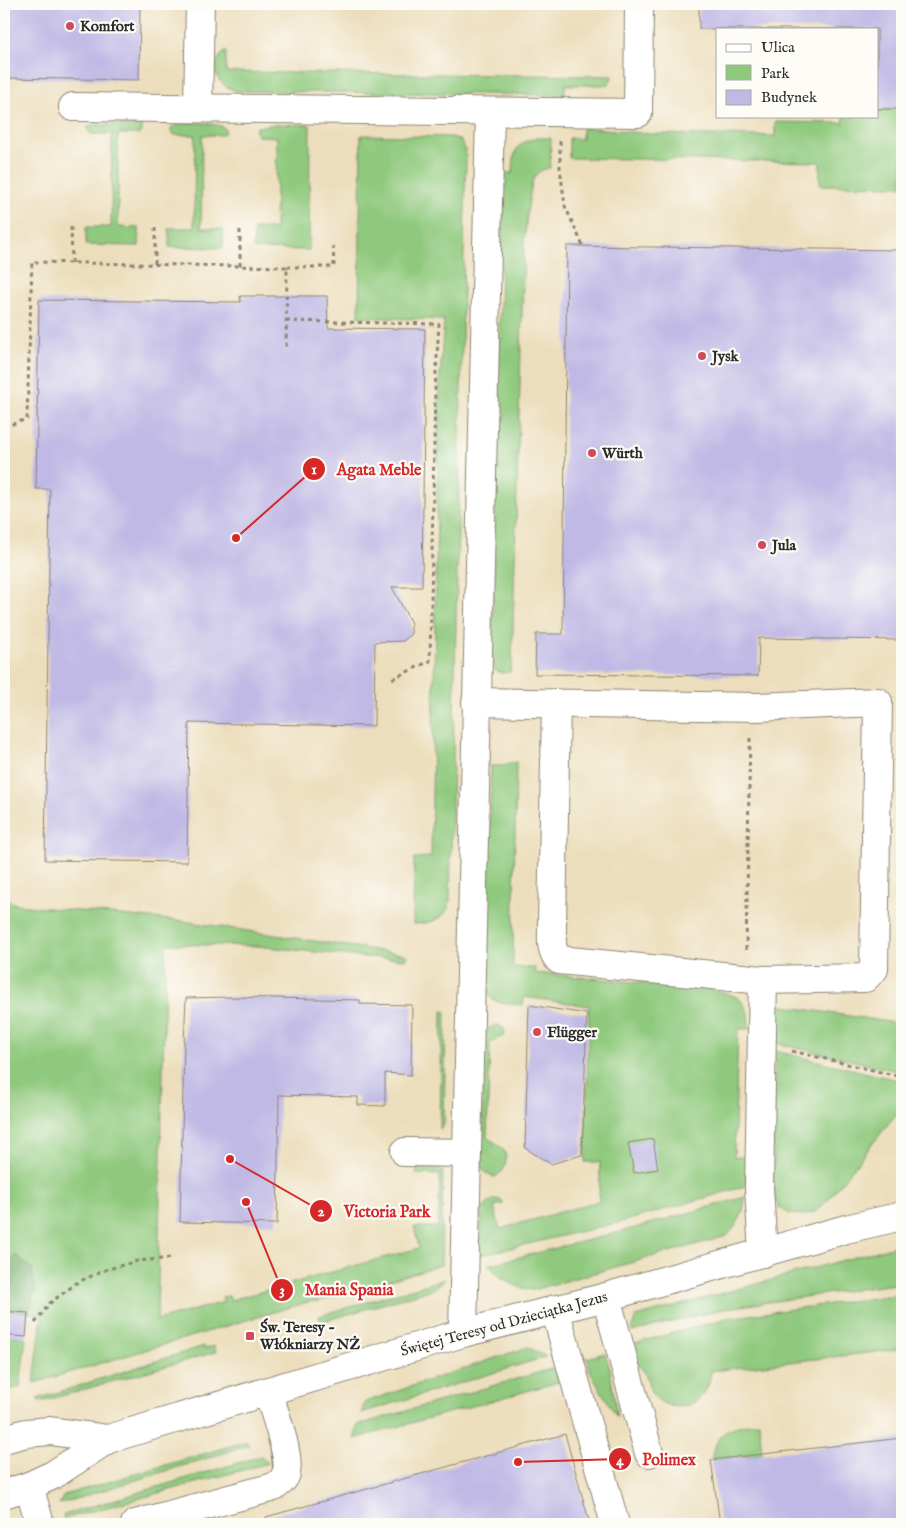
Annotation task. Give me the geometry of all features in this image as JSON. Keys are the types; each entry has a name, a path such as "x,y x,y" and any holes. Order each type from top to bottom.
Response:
{"street":[{"path":"198,108 200,4"},
{"path":"73,107 490,113 638,113 639,4"},
{"path":"463,1333 490,113"},
{"path":"476,702 556,703 751,707 878,702 874,969 865,978 754,980 560,960 554,954 552,948 556,703"},
{"path":"754,980 762,1044 759,1188 763,1254"},
{"path":"405,1152 467,1153"},
{"name":"Świętej Teresy od Dzieciątka Jezus","path":"16,1490 53,1475 108,1439 463,1333 606,1297 902,1216"},
{"path":"606,1297 649,1453"},
{"path":"555,1309 615,1524"},
{"path":"135,1524 274,1487 281,1482 286,1476 288,1467 279,1427 268,1392"},
{"name":"Świętej Teresy od Dzieciątka Jezus","path":"4,1439 26,1432 50,1431 108,1439"},
{"path":"16,1490 40,1520"}],"path":[{"path":"560,133 560,168 565,206 583,246"},
{"path":"71,228 72,263"},
{"path":"155,228 155,264"},
{"path":"240,229 240,266"},
{"path":"4,427 27,419 32,262 334,268 333,243"},
{"path":"286,349 287,266"},
{"path":"286,321 439,324 435,388 430,661 392,679"},
{"path":"751,707 754,980"},
{"path":"762,1044 902,1077"},
{"path":"35,1323 50,1303 78,1282 105,1270 137,1261 174,1258"}],"green space":[{"path":"226,51 226,72 613,76 608,85 565,85 565,95 237,91 224,85 216,74 216,62"},
{"path":"878,109 902,109 902,186 820,185 820,162 569,158 569,138 582,139 582,128 650,134 775,136 775,122 843,123 844,118 878,118"},
{"path":"205,123 222,126 225,129 223,135 202,135 201,228 223,229 223,248 169,247 169,228 194,228 195,135 175,135 171,132 171,128 183,124"},
{"path":"276,124 310,125 309,250 253,249 254,229 275,229 277,137 258,136 255,130 257,127"},
{"path":"91,125 139,125 142,127 142,132 139,134 118,134 118,227 139,228 139,246 86,245 86,227 111,227 112,134 91,134 88,131 88,127"},
{"path":"361,135 453,137 461,141 466,159 450,902 441,917 431,922 419,924 413,924 414,858 431,857 439,389 444,320 359,317"},
{"path":"537,138 551,138 550,168 539,172 532,183 524,242 512,664 510,672 502,673 495,670 492,658 503,173 513,173 515,154 520,145"},
{"path":"516,762 513,967 535,968 535,973 712,990 732,995 741,1001 748,1014 749,1029 738,1029 734,1157 746,1157 746,1186 621,1222 481,1255 481,1212 494,1199 502,1200 503,1204 494,1206 500,1229 599,1201 600,1162 585,1162 589,1006 524,997 523,1005 506,1003 491,998 486,989 491,766 501,766"},
{"path":"4,897 13,903 27,906 182,921 408,955 407,959 362,957 257,946 166,944 157,1320 224,1302 222,1297 229,1296 231,1300 419,1248 414,1227 438,1227 440,1175 416,1174 419,1165 437,1166 443,1172 441,1265 34,1383 42,1315 28,1313 35,1290 17,1256 4,1261"},
{"path":"777,1005 902,1024 902,1072 775,1043"},
{"path":"442,1011 446,1012 444,1125 440,1129"},
{"path":"498,1025 504,1029 505,1035 490,1043 487,1138 504,1150 506,1159 503,1171 495,1177 486,1174 481,1166 484,1036 489,1028"},
{"path":"775,1051 902,1081 902,1110 897,1113 827,1201 817,1211 805,1215 790,1214 780,1208 775,1201 773,1169"},
{"path":"745,1197 740,1218 727,1236 533,1290 508,1282 488,1265 624,1231"},
{"path":"902,1244 902,1283 727,1308 632,1332 631,1330 636,1317"},
{"path":"17,1256 32,1269 35,1290 28,1313 5,1311 4,1322 4,1261"},
{"path":"445,1279 434,1289 321,1322 319,1316"},
{"path":"902,1294 902,1349 711,1371 710,1380 704,1393 700,1398 688,1405 675,1407 662,1403 657,1399 651,1391 645,1373 635,1359 633,1344 727,1318"},
{"path":"4,1335 26,1337 20,1387 4,1392"},
{"path":"204,1346 205,1349 214,1346 216,1352 40,1402 37,1399"},
{"path":"528,1347 546,1357 361,1413 365,1402"},
{"path":"605,1353 610,1369 617,1417 591,1374 587,1358"},
{"path":"554,1368 559,1382 354,1439 358,1425"},
{"path":"759,1422 762,1454 711,1460 717,1441 726,1431"},
{"path":"247,1441 250,1445 59,1504 64,1495"},
{"path":"261,1456 268,1463 64,1519 63,1515"}],"building":[{"path":"4,4 140,4 139,80 4,78"},
{"path":"699,4 902,4 902,109 878,109 878,28 699,29"},
{"path":"567,246 902,250 902,640 759,638 758,676 535,674 536,634 563,634"},
{"path":"240,296 327,296 328,328 425,329 422,587 392,587 411,623 411,634 403,641 375,642 374,726 189,723 187,862 45,860 50,489 36,489 39,300 241,302"},
{"path":"231,997 360,1000 360,1004 412,1005 411,1075 385,1073 385,1106 358,1105 358,1097 279,1095 277,1224 180,1222 186,998"},
{"path":"529,1005 587,1014 582,1155 551,1164 525,1148"},
{"path":"653,1139 658,1169 634,1173 628,1143"},
{"path":"4,1311 28,1313 26,1337 4,1335"},
{"path":"565,1434 590,1524 267,1524 266,1517"},
{"path":"902,1438 902,1524 720,1524 711,1460"}],"place":[{"name":"Komfort","path":"70,26"},
{"name":"Jysk","path":"702,356"},
{"name":"Würth","path":"592,453"},
{"name":"Agata Meble","path":"236,538"},
{"name":"Jula","path":"762,545"},
{"name":"Flügger","path":"537,1032"},
{"name":"Victoria Park","path":"230,1159"},
{"name":"Mania Spania","path":"246,1202"},
{"name":"Św. Teresy - Włókniarzy NŻ","path":"250,1336"},
{"name":"Polimex","path":"518,1462"}]}
